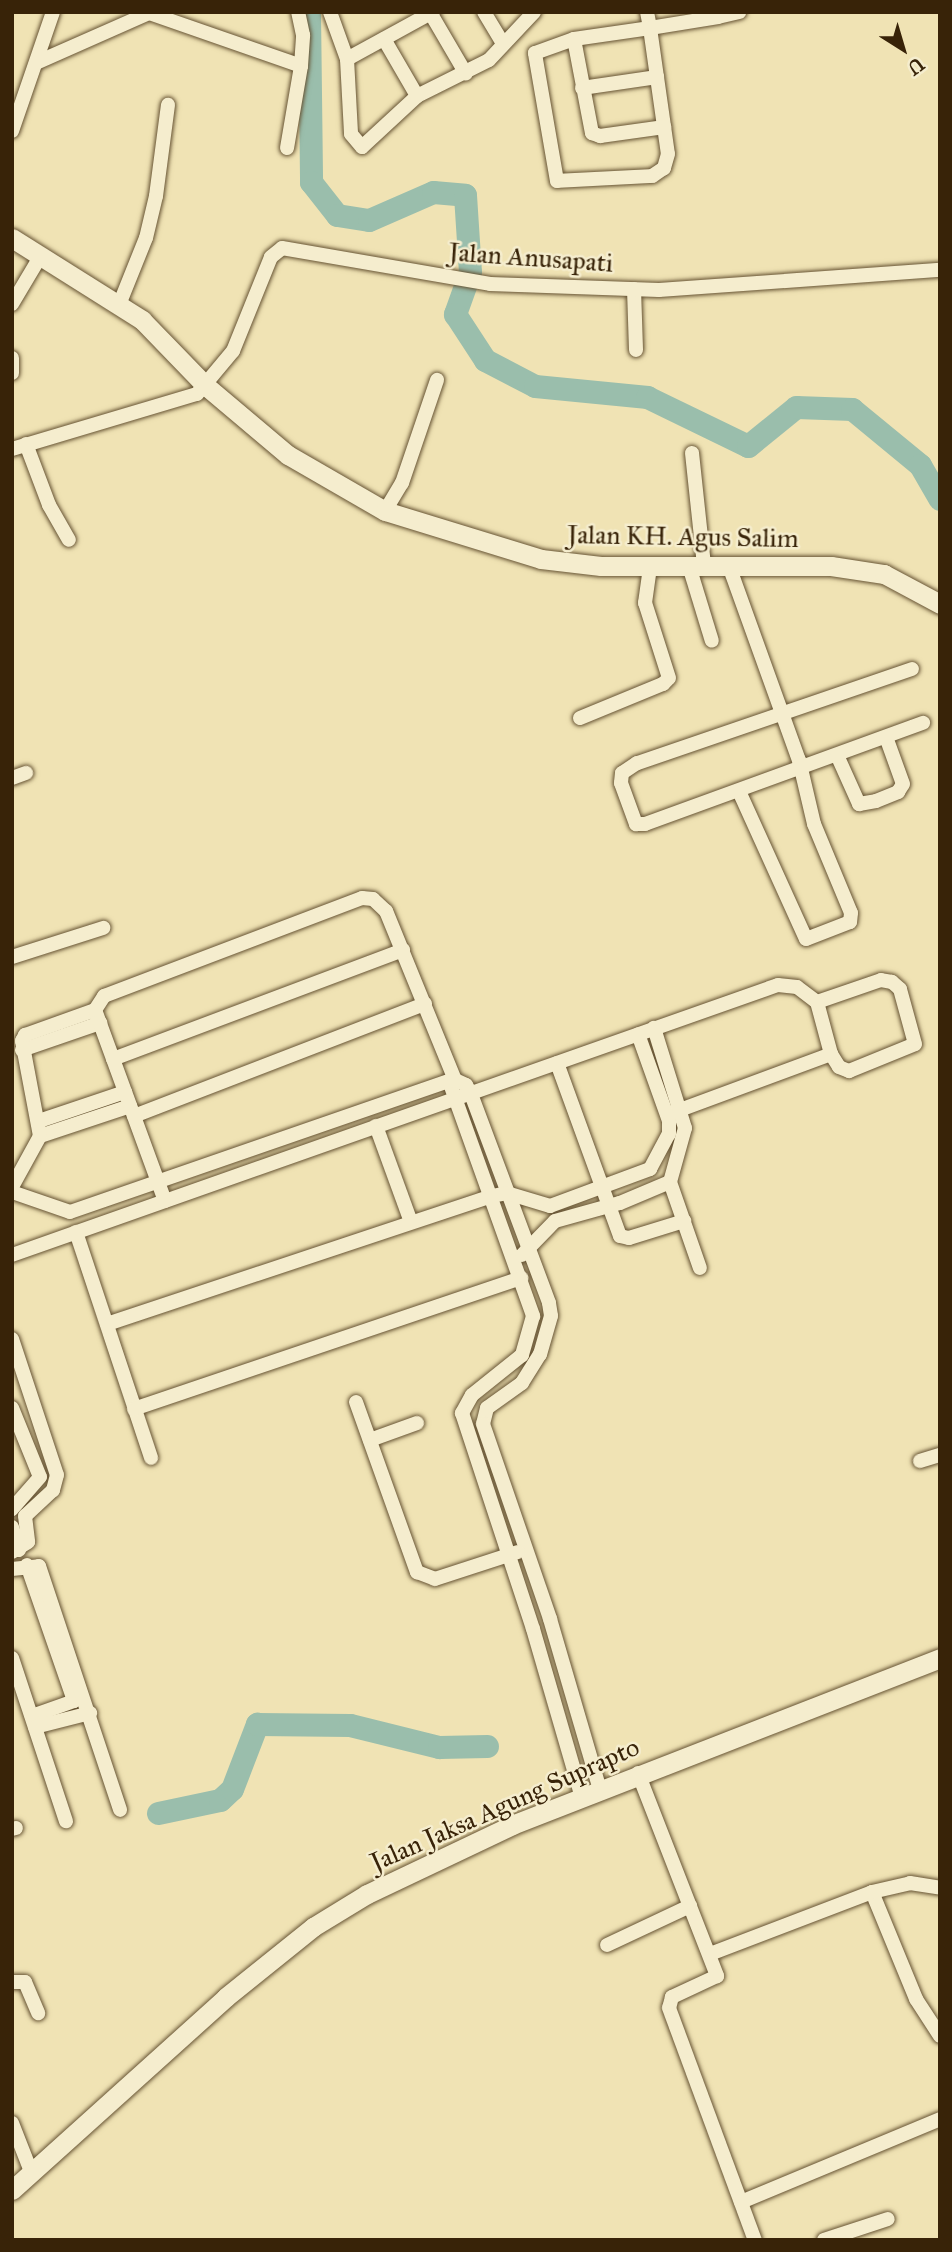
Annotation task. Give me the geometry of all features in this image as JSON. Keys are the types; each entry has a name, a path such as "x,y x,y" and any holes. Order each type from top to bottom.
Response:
{"main road":[{"name":"Jalan KH. Agus Salim","path":"12,238 119,305 159,335 206,386 288,455 385,511 541,559 650,566 831,566 876,572 940,604"},
{"name":"Jalan Jaksa Agung Suprapto","path":"12,2190 226,1997 313,1927 444,1855 638,1773 940,1658"}],"street":[{"path":"12,131 38,62 53,12"},
{"path":"120,29 125,12"},
{"path":"287,148 301,66 303,35 298,12"},
{"path":"330,12 347,59 348,118 359,146 372,142 417,96 466,74 489,60 534,12"},
{"path":"484,12 503,44"},
{"path":"647,12 650,28 668,154 659,173 555,179 534,58 539,50 574,39 650,28 739,12"},
{"path":"38,62 120,29 147,13 301,66"},
{"path":"347,59 432,13 466,74"},
{"path":"384,39 417,96"},
{"path":"574,39 582,88 594,135 664,127"},
{"path":"582,88 657,77"},
{"path":"119,305 154,207 168,104"},
{"name":"Jalan Anusapati","path":"206,386 242,335 277,250 294,249 489,284 634,289 802,283 940,270"},
{"path":"12,304 40,257"},
{"path":"634,289 636,350"},
{"path":"12,358 12,373"},
{"path":"385,511 402,483 437,380"},
{"path":"69,540 19,447 182,402 206,386"},
{"path":"692,453 697,566 712,641"},
{"path":"580,718 663,684 669,678 645,603 650,566"},
{"path":"729,566 784,715 814,824 852,918 813,939 806,939 738,791"},
{"path":"912,669 784,715 637,763 621,777 639,825 923,723"},
{"path":"837,755 859,804 876,801 898,792 902,784 886,737"},
{"path":"165,1201 97,1017 104,996 362,898 379,901 425,1004 452,1081 464,1096 500,1194 533,1317 522,1355 472,1395 462,1413 510,1555 557,1712 591,1794"},
{"path":"12,957 103,928"},
{"path":"113,1059 402,950"},
{"path":"12,1255 778,985 797,987 817,1002 831,1054 839,1067 849,1070 912,1049 915,1037 900,989 892,982 881,980 817,1002"},
{"path":"39,1128 130,1105 425,1004"},
{"path":"12,1187 39,1128 22,1050 97,1017"},
{"path":"107,1324 500,1194 550,1206 602,1189 650,1169 669,1134 675,1111 654,1028"},
{"path":"638,1034 685,1128 670,1182 700,1268"},
{"path":"675,1111 831,1054"},
{"path":"557,1063 608,1207 622,1238 684,1222"},
{"path":"12,1192 70,1212 452,1081"},
{"path":"376,1126 411,1222"},
{"path":"515,1258 530,1252 555,1221 608,1207 670,1182"},
{"path":"500,1194 530,1252 549,1303 546,1337 530,1371 487,1408 483,1424 576,1706 591,1794"},
{"path":"550,1206 555,1221"},
{"path":"76,1232 151,1458"},
{"path":"134,1409 521,1278"},
{"path":"12,1339 57,1475 53,1490 24,1516 28,1542 16,1551 12,1527"},
{"path":"356,1402 412,1565 425,1579 526,1550"},
{"path":"12,1408 40,1477 12,1509"},
{"path":"370,1440 417,1423"},
{"path":"920,1461 940,1455"},
{"path":"20,1567 39,1566 81,1710 120,1810"},
{"path":"12,1658 66,1821"},
{"path":"557,1712 576,1706"},
{"path":"34,1721 81,1710"},
{"path":"638,1773 716,1974 671,1997 669,2008 755,2240"},
{"path":"710,1954 872,1892 910,1883 940,1888"},
{"path":"872,1892 916,1999 940,2036"},
{"path":"607,1945 690,1906"},
{"path":"12,1982 25,1982 38,2013"},
{"path":"741,2202 940,2119"},
{"path":"12,2123 32,2174"},
{"path":"824,2240 888,2219"}],"waterway":[{"path":"309,12 311,182 337,215 369,220 433,192 465,195 470,272 455,314 485,360 535,386 647,397 748,446 796,407 852,409 920,465 940,499"},
{"path":"158,1813 220,1800 232,1789 257,1724 350,1725 439,1747 487,1746"}]}
